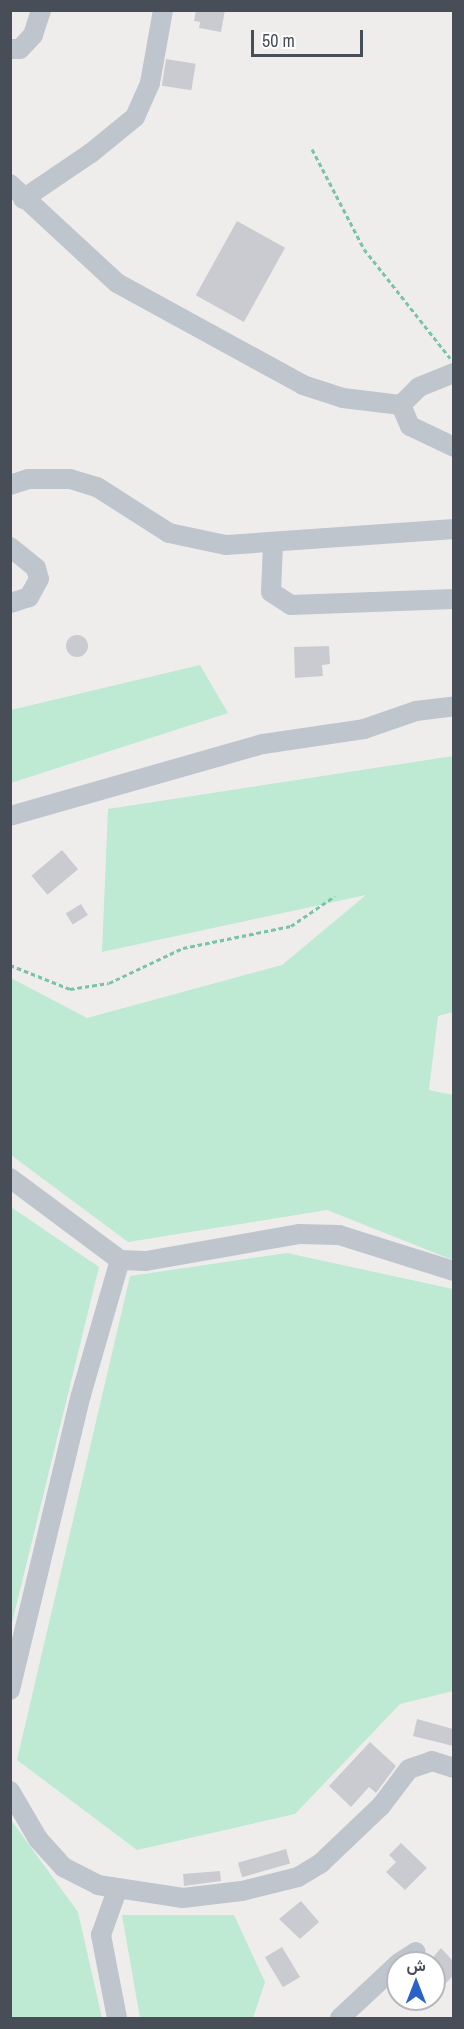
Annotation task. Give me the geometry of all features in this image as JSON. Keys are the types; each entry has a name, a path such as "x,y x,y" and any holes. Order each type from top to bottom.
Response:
{"street":[{"path":"10,49 20,49 33,35 41,10"},
{"path":"163,10 150,83 135,117 91,153 17,191 117,283 303,385 352,400 401,405"},
{"path":"401,405 419,387 453,374"},
{"path":"401,405 410,426 453,447"},
{"path":"10,485 28,479 69,479 97,487 169,533 226,545 273,543 300,536 453,529"},
{"path":"273,543 271,592 291,604 453,599"},
{"path":"10,547 36,568 39,579 29,597 10,603"},
{"path":"10,816 263,744 364,729 416,711 453,706"},
{"path":"10,1178 120,1260 146,1261 299,1234 339,1235 453,1271"},
{"path":"10,1690 81,1395 120,1260"},
{"path":"10,1791 57,1861 78,1876 117,1890 183,1898 242,1891 298,1877 320,1864 381,1806 409,1769 432,1761 453,1768"},
{"path":"117,1890 101,1935 117,2019"},
{"path":"340,2019 386,1977"}],"path":[{"path":"312,149 364,249 453,361"},
{"path":"10,965 70,989 109,982 183,948 291,926 335,896"}],"green space":[{"path":"200,665 228,713 11,783 11,710"},
{"path":"453,756 453,1012 438,1016 429,1090 453,1095 453,1260 327,1210 128,1242 11,1155 11,978 87,1018 282,965 366,895 102,952 108,809"},
{"path":"11,1207 99,1267 11,1627"},
{"path":"287,1253 453,1289 453,1691 400,1704 295,1814 137,1850 17,1760 130,1276"},
{"path":"11,1820 78,1912 102,2018 11,2018"},
{"path":"122,1915 234,1915 265,1982 253,2018 140,2018"}],"building":[{"path":"196,10 225,10 221,32 199,28 200,22 194,21"},
{"path":"166,59 196,64 191,90 162,86"},
{"path":"237,221 285,248 244,322 196,295"},
{"path":"77,635 87,642 88,646 81,656 77,657 67,650 66,646 73,636"},
{"path":"329,646 330,664 322,665 323,676 295,678 294,647"},
{"path":"62,850 78,869 47,895 31,876"},
{"path":"81,904 88,915 73,925 66,914"},
{"path":"417,1719 453,1729 453,1746 413,1736"},
{"path":"370,1742 396,1766 376,1793 369,1787 351,1807 329,1786"},
{"path":"401,1843 427,1868 405,1890 386,1872 396,1862 389,1855"},
{"path":"286,1849 290,1863 242,1877 238,1863"},
{"path":"220,1871 221,1881 184,1886 183,1874"},
{"path":"301,1901 319,1922 300,1939 279,1919"},
{"path":"282,1947 300,1977 283,1987 265,1957"},
{"path":"446,1953 453,1961 453,1976 446,1983"}]}
